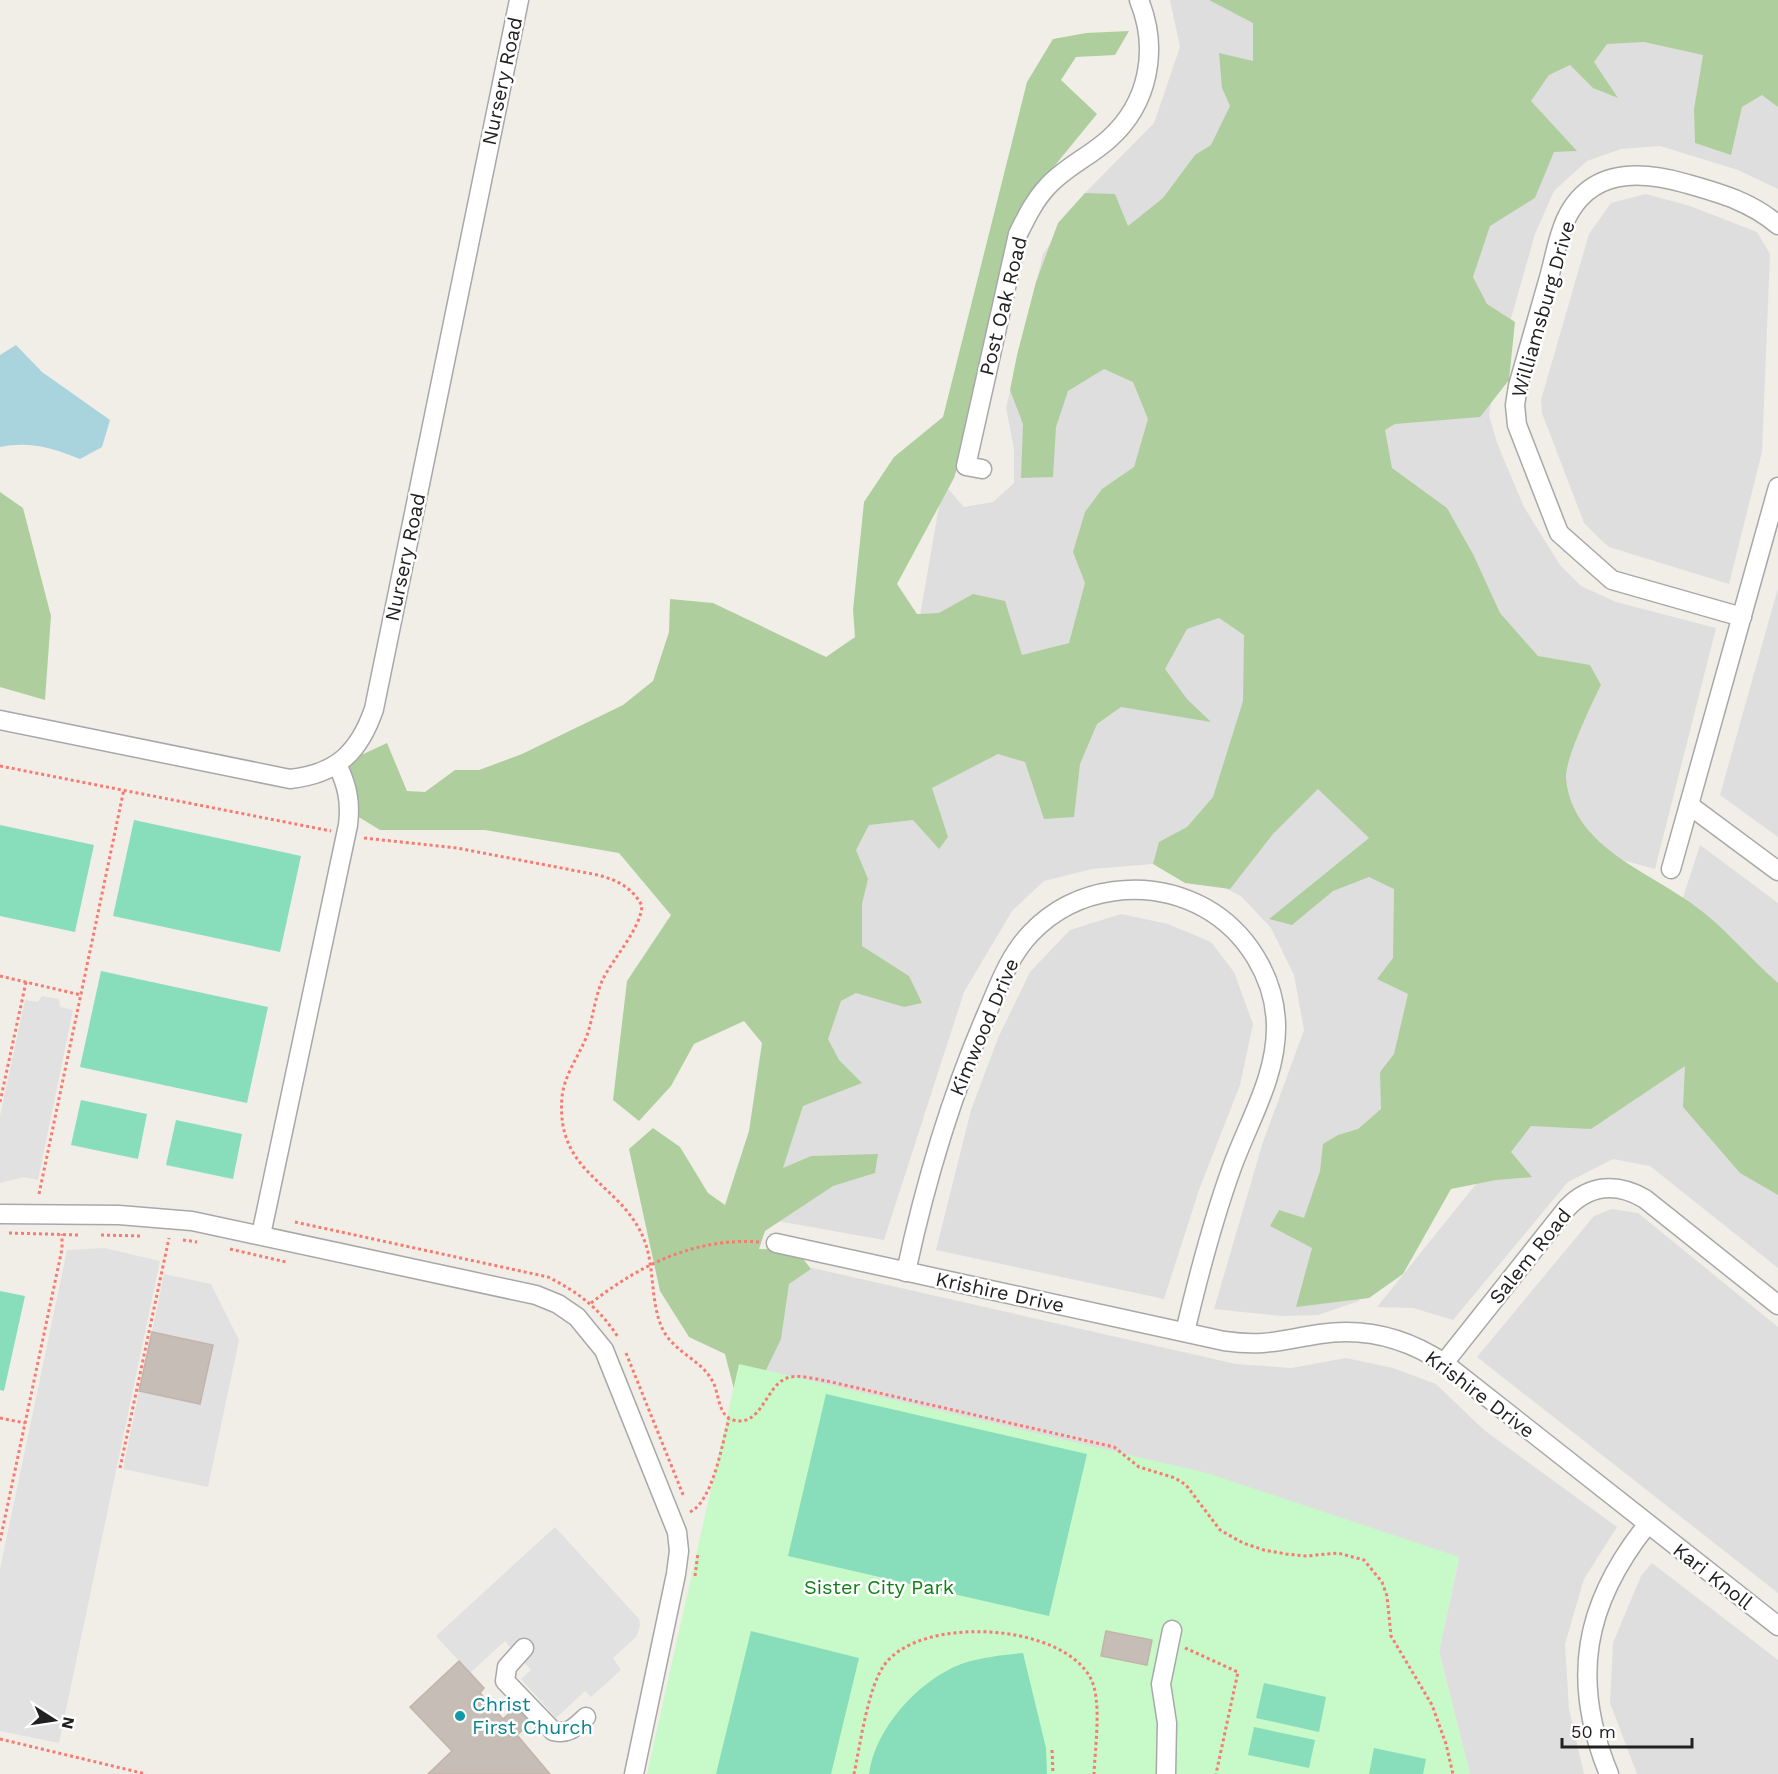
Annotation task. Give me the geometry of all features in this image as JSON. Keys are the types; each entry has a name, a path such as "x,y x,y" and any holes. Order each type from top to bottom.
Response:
{"street":[{"name":"Nursery Road","path":"0,720 271,777 308,777 337,764 356,748 367,731 374,709 519,0"},
{"name":"Post Oak Road","path":"982,469 966,466 1018,234 1030,210 1047,187 1067,167 1108,141 1136,106 1150,61 1150,38 1139,0"},
{"name":"Williamsburg Drive","path":"1742,617 1611,580 1559,533 1521,437 1515,405 1518,386 1562,231 1576,204 1589,190 1603,181 1622,175 1641,173 1660,176 1742,201 1778,225"},
{"path":"1671,868 1778,487"},
{"path":"261,1235 346,834 350,808 348,786 337,764"},
{"path":"1689,805 1778,871"},
{"name":"Kimwood Drive","path":"906,1272 930,1175 951,1107 975,1041 1016,951 1049,917 1087,897 1119,890 1145,889 1169,893 1214,913 1240,936 1265,975 1276,1022 1272,1069 1219,1205 1185,1332"},
{"name":"Salem Road","path":"1444,1363 1567,1208 1584,1194 1598,1188 1616,1187 1632,1191 1645,1199 1778,1305"},
{"path":"0,1214 165,1218 261,1235 536,1294 558,1304 577,1317 598,1341 671,1515 679,1551 634,1774"},
{"name":"Krishire Drive","path":"776,1243 1249,1344 1276,1344 1319,1334 1349,1331 1377,1334 1401,1340 1444,1363 1647,1525"},
{"path":"1609,1774 1589,1714 1586,1682 1587,1652 1593,1625 1610,1580 1647,1525"},
{"name":"Kari Knoll","path":"1647,1525 1778,1626"},
{"path":"1166,1774 1167,1723 1161,1684 1171,1636"},
{"path":"524,1648 507,1667 506,1681 553,1731 563,1733 572,1730 586,1717"}],"path":[{"path":"0,766 346,834 457,848 598,875 620,882 638,899 641,913 602,982 586,1036 565,1083 562,1109 568,1145 574,1158 612,1196 640,1231 651,1264 657,1316 663,1330 675,1348 708,1374 717,1389 724,1413 729,1419 745,1420 754,1415 779,1383 788,1377 808,1378 850,1387 1114,1447 1139,1467 1175,1478 1186,1485 1220,1530 1243,1543 1286,1554 1306,1556 1338,1553 1364,1560 1382,1582 1387,1596 1391,1636 1432,1705 1446,1744 1453,1774"},
{"path":"39,1194 124,789"},
{"path":"0,976 81,995"},
{"path":"0,1102 26,982"},
{"path":"296,1222 539,1274 573,1290 591,1303 621,1342"},
{"path":"0,1233 79,1235"},
{"path":"0,1541 62,1249 62,1234"},
{"path":"101,1235 142,1236"},
{"path":"160,1237 204,1243"},
{"path":"120,1468 169,1238"},
{"path":"591,1303 651,1264 678,1253 709,1244 745,1241 776,1243"},
{"path":"224,1248 286,1262"},
{"path":"625,1351 692,1516"},
{"path":"0,1418 25,1423"},
{"path":"690,1512 698,1508 709,1488 729,1419"},
{"path":"693,1584 698,1561 697,1549"},
{"path":"854,1774 873,1691 885,1663 903,1649 928,1638 977,1631 1042,1641 1078,1662 1090,1677 1096,1690 1094,1774"},
{"path":"1171,1636 1238,1672 1216,1774"},
{"path":"0,1739 146,1774"},
{"path":"1052,1750 1053,1774"}],"shaded area":[{"path":"1170,0 1312,0 1281,624 1449,980 1359,1301 1318,1315 1282,1316 1214,1309 1262,1145 1304,1030 1294,975 1271,928 1241,896 1206,879 1153,864 1092,869 1044,881 1012,911 964,992 884,1240 761,1218 855,846 895,760 943,483 964,507 993,502 1014,483 1014,449 1006,408 1043,254 1085,193 1154,123 1180,47"},
{"path":"1640,6 1778,64 1778,189 1738,170 1660,146 1621,149 1587,161 1554,191 1535,234 1497,368 1489,415 1497,443 1524,507 1560,565 1581,586 1616,602 1716,628 1655,869 1543,838 1351,424 1493,86"},
{"path":"1646,194 1690,206 1757,232 1770,254 1762,452 1729,584 1609,547 1601,540 1584,523 1542,413 1541,400 1589,234 1611,203"},
{"path":"1778,588 1778,837 1720,795"},
{"path":"1700,845 1778,903 1778,1268 1650,1166 1613,1159 1568,1182 1453,1320 1413,1308 1377,1307 1501,1153 1677,916"},
{"path":"1121,914 1168,924 1211,942 1234,972 1253,1024 1240,1085 1199,1190 1164,1299 936,1250 971,1110 998,1038 1030,972 1070,930"},
{"path":"42,996 59,999 60,1007 73,1010 38,1180 24,1177 0,1183 0,1116 25,1000 38,1002"},
{"path":"1612,1209 1638,1213 1778,1327 1778,1593 1477,1357 1594,1216"},
{"path":"104,1248 160,1261 59,1743 0,1731 0,1569 67,1250"},
{"path":"764,1257 1236,1364 1291,1368 1346,1358 1393,1368 1436,1384 1484,1430 1617,1527 1584,1579 1565,1644 1569,1709 1584,1774 1470,1774 1439,1652 1459,1558 739,1364"},
{"path":"164,1274 211,1284 239,1340 208,1487 123,1469 139,1391 200,1404 213,1345 152,1332"},
{"path":"555,1527 639,1619 640,1626 636,1637 613,1658 621,1670 591,1697 585,1691 556,1718 521,1679 531,1670 505,1641 470,1673 436,1636"},
{"path":"1652,1563 1778,1660 1778,1774 1637,1774 1610,1703 1613,1643 1641,1576"}],"green space":[{"path":"1209,0 1778,0 1778,107 1762,95 1742,107 1731,155 1695,143 1694,109 1703,55 1644,42 1607,44 1594,62 1618,98 1593,88 1570,65 1549,75 1531,101 1577,151 1554,152 1535,198 1490,226 1473,277 1487,304 1515,322 1509,380 1480,417 1395,424 1385,430 1392,468 1447,508 1473,554 1500,613 1538,656 1590,665 1601,685 1579,732 1567,771 1566,779 1571,802 1582,821 1613,853 1703,912 1778,983 1778,1195 1740,1173 1683,1107 1685,1066 1591,1129 1531,1126 1511,1152 1532,1177 1496,1180 1451,1189 1403,1274 1369,1298 1296,1307 1312,1248 1270,1226 1279,1210 1304,1218 1320,1171 1323,1144 1338,1135 1358,1129 1381,1109 1380,1072 1394,1054 1408,994 1377,979 1393,958 1394,889 1369,877 1333,891 1292,925 1269,919 1369,838 1318,789 1273,834 1230,889 1185,883 1153,864 1159,842 1187,827 1213,797 1243,701 1244,635 1219,618 1187,629 1165,669 1187,699 1211,722 1121,707 1097,724 1080,764 1074,817 1044,819 1025,762 998,754 932,788 948,837 939,849 913,820 869,825 856,850 868,879 862,904 862,946 909,976 922,1003 904,1007 856,993 841,1001 828,1039 839,1060 862,1083 803,1106 783,1168 811,1156 878,1154 875,1173 833,1186 765,1231 759,1249 796,1250 811,1269 789,1284 781,1339 766,1370 736,1397 725,1354 689,1337 660,1291 629,1149 653,1128 680,1147 708,1193 725,1205 749,1131 762,1043 744,1021 694,1044 671,1086 639,1121 613,1100 627,981 671,915 619,853 485,830 380,830 339,805 337,774 359,756 387,743 407,791 425,792 455,770 479,770 522,754 623,705 653,681 669,632 670,599 713,603 826,657 855,637 853,610 864,502 894,457 943,417 1027,82 1053,39 1086,33 1129,31 1115,55 1076,57 1061,80 1097,114 1029,197 971,425 954,478 897,584 917,614 939,613 973,594 1005,601 1022,655 1069,643 1085,583 1073,552 1085,512 1102,489 1134,467 1148,419 1133,382 1104,369 1068,391 1056,427 1053,477 1021,478 1023,424 1010,390 1017,355 1036,282 1058,223 1085,193 1115,194 1128,226 1163,198 1195,155 1211,145 1230,106 1222,88 1219,53 1253,61 1253,23"},
{"path":"0,492 23,508 51,616 45,700 0,687"},
{"path":"134,820 301,856 280,952 113,916"},
{"path":"0,825 94,845 75,932 0,916"},
{"path":"101,971 268,1007 247,1103 80,1067"},
{"path":"81,1100 147,1114 138,1159 71,1145"},
{"path":"176,1120 242,1134 233,1179 166,1165"},
{"path":"0,1291 25,1296 4,1391 0,1390"},
{"name":"Sister City Park","path":"739,1364 1207,1473 1459,1557 1439,1652 1470,1774 647,1774"},
{"path":"826,1394 1087,1454 1049,1616 788,1556"},
{"path":"751,1631 859,1658 831,1774 716,1774"},
{"path":"1023,1653 1046,1748 1047,1774 869,1774 873,1756 890,1722 917,1692 932,1680 964,1663"},
{"path":"1264,1683 1326,1697 1319,1732 1256,1718"},
{"path":"1254,1727 1315,1740 1309,1768 1248,1755"},
{"path":"1374,1748 1426,1759 1423,1774 1369,1774"}],"water":[{"path":"16,345 42,372 110,420 102,447 80,459 31,445 0,447 0,355"}],"building":[{"path":"152,1332 213,1345 200,1404 139,1391"},
{"path":"1106,1631 1152,1640 1147,1665 1101,1656"},
{"name":"Christ First Church","path":"459,1661 484,1688 480,1693 503,1719 515,1708 530,1723 517,1735 550,1774 428,1774 452,1751 410,1707"}],"place":[{"name":"Christ First Church","path":"460,1716"}]}
